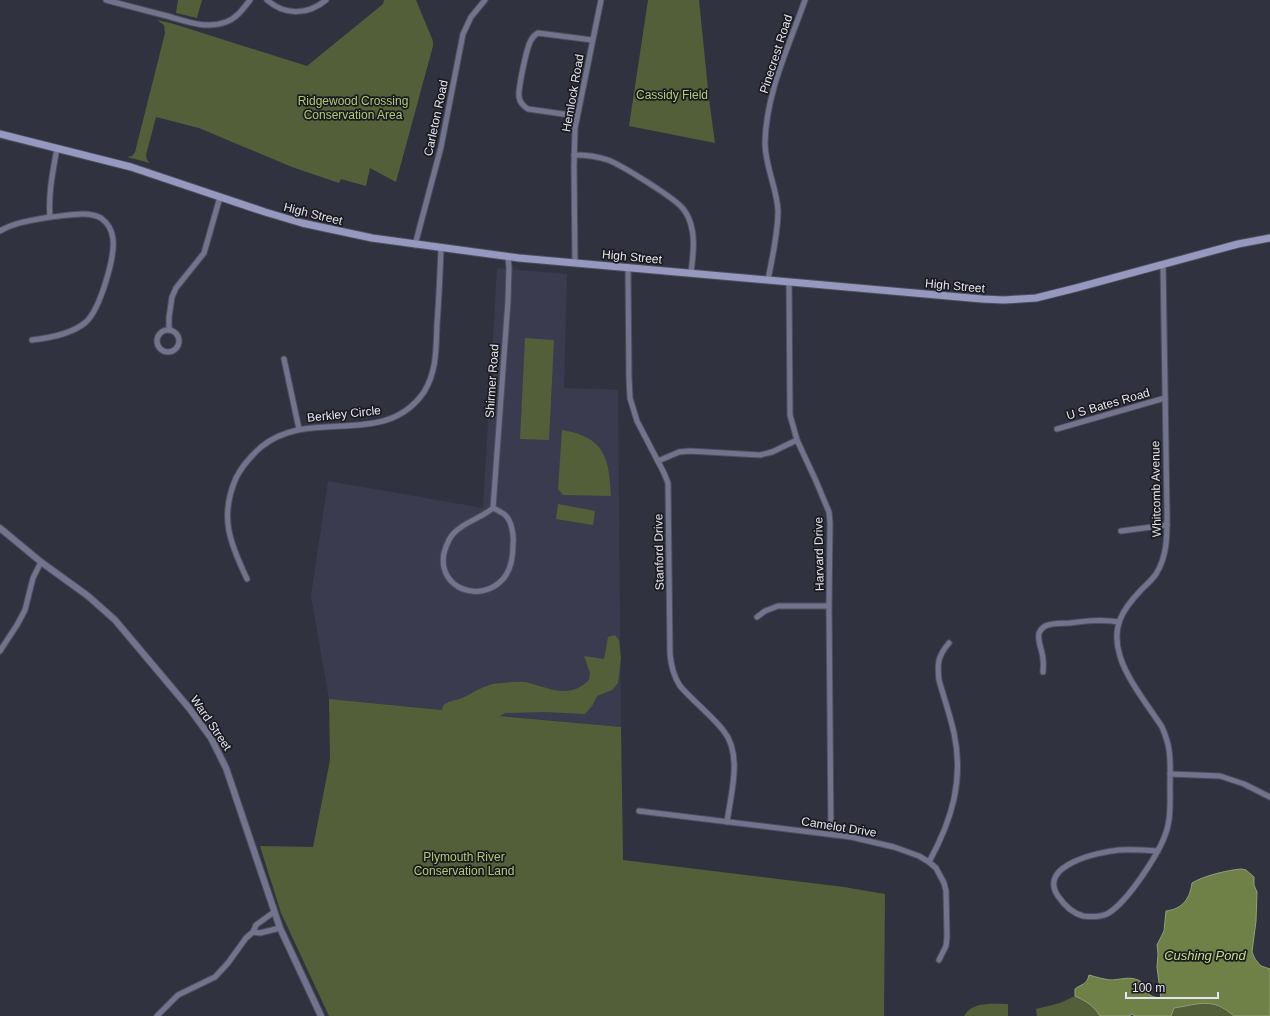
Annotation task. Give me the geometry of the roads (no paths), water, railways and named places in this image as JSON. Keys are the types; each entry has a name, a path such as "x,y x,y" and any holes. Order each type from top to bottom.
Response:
{"main road":[{"name":"High Street","path":"0,134 131,167 302,224 350,235 508,257 982,299 1014,300 1036,298 1238,244 1270,238"}],"street":[{"path":"106,0 188,22 213,26 228,22 235,18 250,0"},
{"path":"267,0 280,8 291,12 299,12 315,8 326,0"},
{"name":"Carleton Road","path":"415,245 442,142 463,34 471,17 484,0"},
{"name":"Hemlock Road","path":"575,263 574,155 577,116 601,0"},
{"name":"Pinecrest Road","path":"768,280 777,228 778,211 766,159 766,126 778,74 805,0"},
{"path":"577,116 532,110 525,107 519,98 519,91 530,41 538,34 555,34 592,40"},
{"path":"50,217 50,188 57,148"},
{"path":"574,155 586,155 607,160 624,168 684,210 693,230 694,240 691,273"},
{"path":"169,330 172,297 176,288 204,253 220,197"},
{"path":"0,231 23,222 50,217 84,214 102,219 111,231 113,240 112,256 99,303 91,316 86,322 75,329 50,338 32,340"},
{"name":"Berkley Circle","path":"247,579 234,552 228,529 228,506 233,486 244,464 254,453 277,436 299,429 371,424 385,421 398,416 407,410 420,397 430,382 435,361 441,248"},
{"name":"Shirmer Road","path":"494,508 508,301 508,257"},
{"name":"Whitcomb Avenue","path":"1158,851 1135,849 1119,850 1095,854 1074,862 1063,868 1056,875 1054,887 1056,893 1062,902 1076,913 1090,917 1106,914 1114,909 1125,897 1149,865 1158,851 1169,824 1170,774 1167,738 1162,727 1128,674 1120,657 1117,638 1119,622 1126,607 1156,574 1164,556 1166,547 1167,525 1163,264"},
{"name":"Stanford Drive","path":"628,268 628,378 630,398 637,421 668,483 671,667 674,677 680,686 722,729 731,743 734,752 734,761 727,822"},
{"name":"Harvard Drive","path":"789,282 789,400 791,420 797,440 828,512 830,523 829,606 832,834"},
{"path":"166,330 169,330 176,333 179,342 176,348 166,351 160,347 158,341 160,334 166,330"},
{"path":"284,359 299,429"},
{"name":"U S Bates Road","path":"1057,429 1165,398"},
{"path":"658,461 679,452 690,451 760,455 772,452 797,440"},
{"path":"494,508 505,515 512,529 514,540 510,567 504,579 494,587 478,591 461,588 450,581 446,575 443,559 446,547 450,538 455,532 494,508"},
{"path":"1121,531 1167,525"},
{"name":"Ward Street","path":"0,528 41,562 88,596 115,620 189,708 211,738 226,768 280,928 320,1016"},
{"path":"0,650 25,610 33,578 41,562"},
{"path":"757,617 765,611 778,606 829,606"},
{"path":"1044,672 1039,638 1039,633 1042,628 1048,625 1060,623 1096,620 1119,622"},
{"path":"929,862 947,825 953,808 957,779 957,758 954,734 938,673 939,659 949,643"},
{"path":"1170,774 1220,776 1244,784 1270,797"},
{"name":"Camelot Drive","path":"639,811 832,834 851,837 908,851 929,862 936,868 941,875 946,891 946,946 939,960"},
{"path":"157,1016 178,995 215,977 228,963 246,938 253,932 256,925 274,912"},
{"path":"253,932 260,933 280,928"}],"water":[{"name":"Cushing Pond","path":"1241,869 1246,870 1254,877 1254,885 1257,892 1256,921 1252,952 1255,959 1261,966 1270,969 1270,1016 1234,1016 1219,1006 1206,1003 1174,1008 1171,1016 1134,1016 1133,1014 1129,1016 1100,1016 1089,1004 1075,996 1075,989 1085,983 1089,975 1110,980 1128,978 1135,979 1143,984 1148,993 1155,997 1161,998 1157,967 1157,945 1164,931 1166,911 1177,908 1185,902 1192,883 1216,874"}],"park label":[{"name":"Cassidy Field","path":"672,95"},
{"name":"Ridgewood Crossing Conservation Area","path":"353,108"},
{"name":"Plymouth River Conservation Land","path":"464,864"}]}
